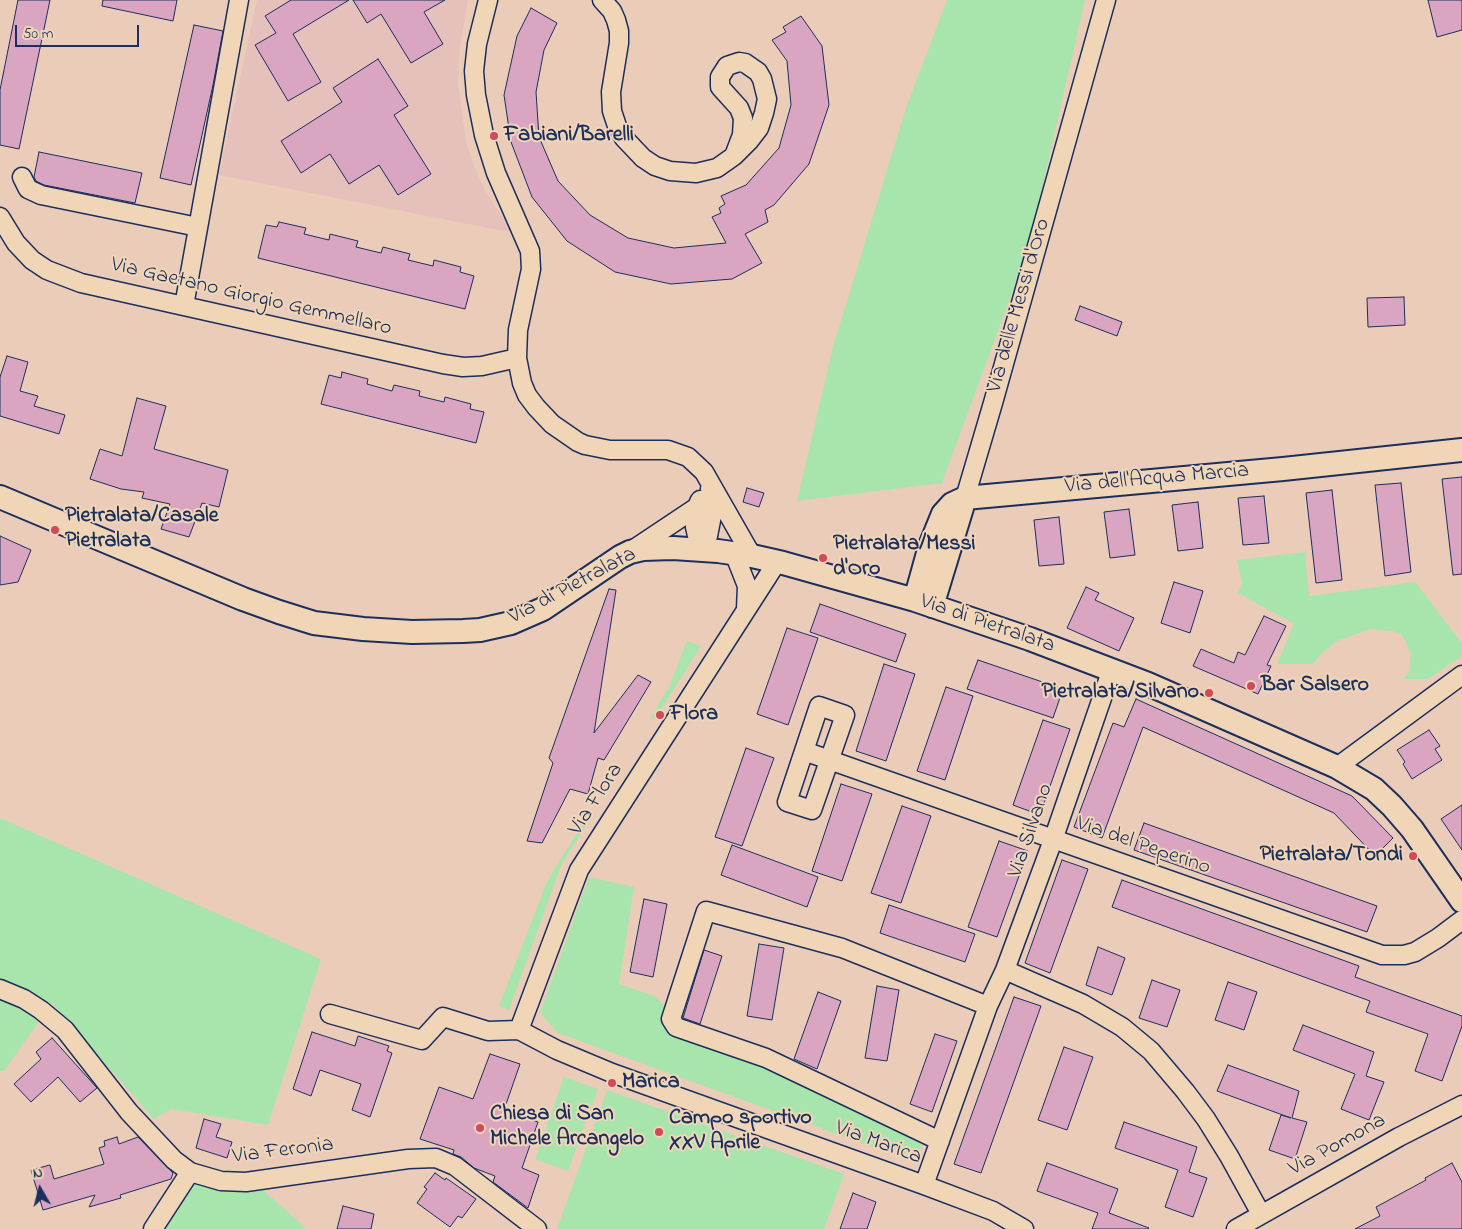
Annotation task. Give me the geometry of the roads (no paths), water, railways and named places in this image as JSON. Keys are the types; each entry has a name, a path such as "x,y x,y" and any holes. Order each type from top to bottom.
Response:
{"street":[{"path":"184,306 239,0"},
{"name":"Via Flora","path":"488,0 477,44 474,71 476,95 484,134 496,173 530,251 531,269 518,332 517,358 522,383 536,407 552,424 578,442 610,450 661,449 674,451 688,457 704,472 743,555 747,586 745,612"},
{"path":"602,0 612,11 619,31 619,43 611,92 612,111 617,126 624,138 643,158 656,166 684,173 708,171 717,168 734,156 750,142 759,128 767,99 758,72 742,62 733,63 727,66 719,81 723,92 739,108 744,118 742,135 734,156"},
{"name":"Via delle Messi d'Oro","path":"964,498 993,403 1106,0"},
{"path":"22,177 28,189 41,195 198,227"},
{"name":"Via Gaetano Giorgio Gemmellaro","path":"0,221 16,243 32,260 47,270 81,283 443,364 482,366 517,358"},
{"name":"Via dell'Acqua Marcia","path":"964,498 1283,469 1462,450"},
{"path":"700,549 695,526 697,507 708,481"},
{"path":"700,549 708,536 713,510 708,481"},
{"name":"Via di Pietralata","path":"0,497 243,599 302,620 363,630 442,632 480,630 505,625 543,609 600,569 630,552 651,548 700,549 777,562 923,603 1030,638 1112,669 1337,767 1374,789 1392,806 1412,829 1462,901"},
{"path":"923,603 964,498"},
{"path":"630,552 697,507"},
{"name":"Via Flora","path":"519,1030 579,870 777,562"},
{"name":"Via Silvano","path":"924,1185 988,1006 1005,970 1053,840 1112,669"},
{"path":"1337,767 1462,674"},
{"path":"819,706 845,715 829,760 812,810 787,802 819,706"},
{"name":"Via del Peperino","path":"804,751 1382,955 1404,955 1415,952 1462,920"},
{"path":"940,1141 766,1058 676,1027 671,1020 706,911 842,948 988,1006"},
{"path":"1005,970 1083,1004 1122,1027 1151,1051 1206,1119 1261,1214"},
{"name":"Via Feronia","path":"0,989 24,999 65,1030 129,1112 174,1160 190,1172 221,1181 240,1182 408,1159 436,1158 455,1166 538,1229"},
{"path":"330,1014 422,1040 443,1018 488,1031 519,1030"},
{"name":"Via Marica","path":"519,1030 557,1050 612,1073 993,1211 1024,1229"},
{"name":"Via Pomona","path":"1236,1229 1462,1105"},
{"path":"153,1229 190,1172"}],"place":[{"name":"Fabiani/Barelli","path":"494,136"},
{"name":"Pietralata/Casale Pietralata","path":"55,530"},
{"name":"Pietralata/Messi d'Oro","path":"823,558"},
{"name":"Bar Salsero","path":"1251,686"},
{"name":"Pietralata/Silvano","path":"1209,693"},
{"name":"Flora","path":"660,715"},
{"name":"Pietralata/Tondi","path":"1413,856"},
{"name":"Marica","path":"612,1083"},
{"name":"Chiesa di San Michele Arcangelo","path":"480,1128"},
{"name":"Campo sportivo XXV Aprile","path":"659,1132"}]}
